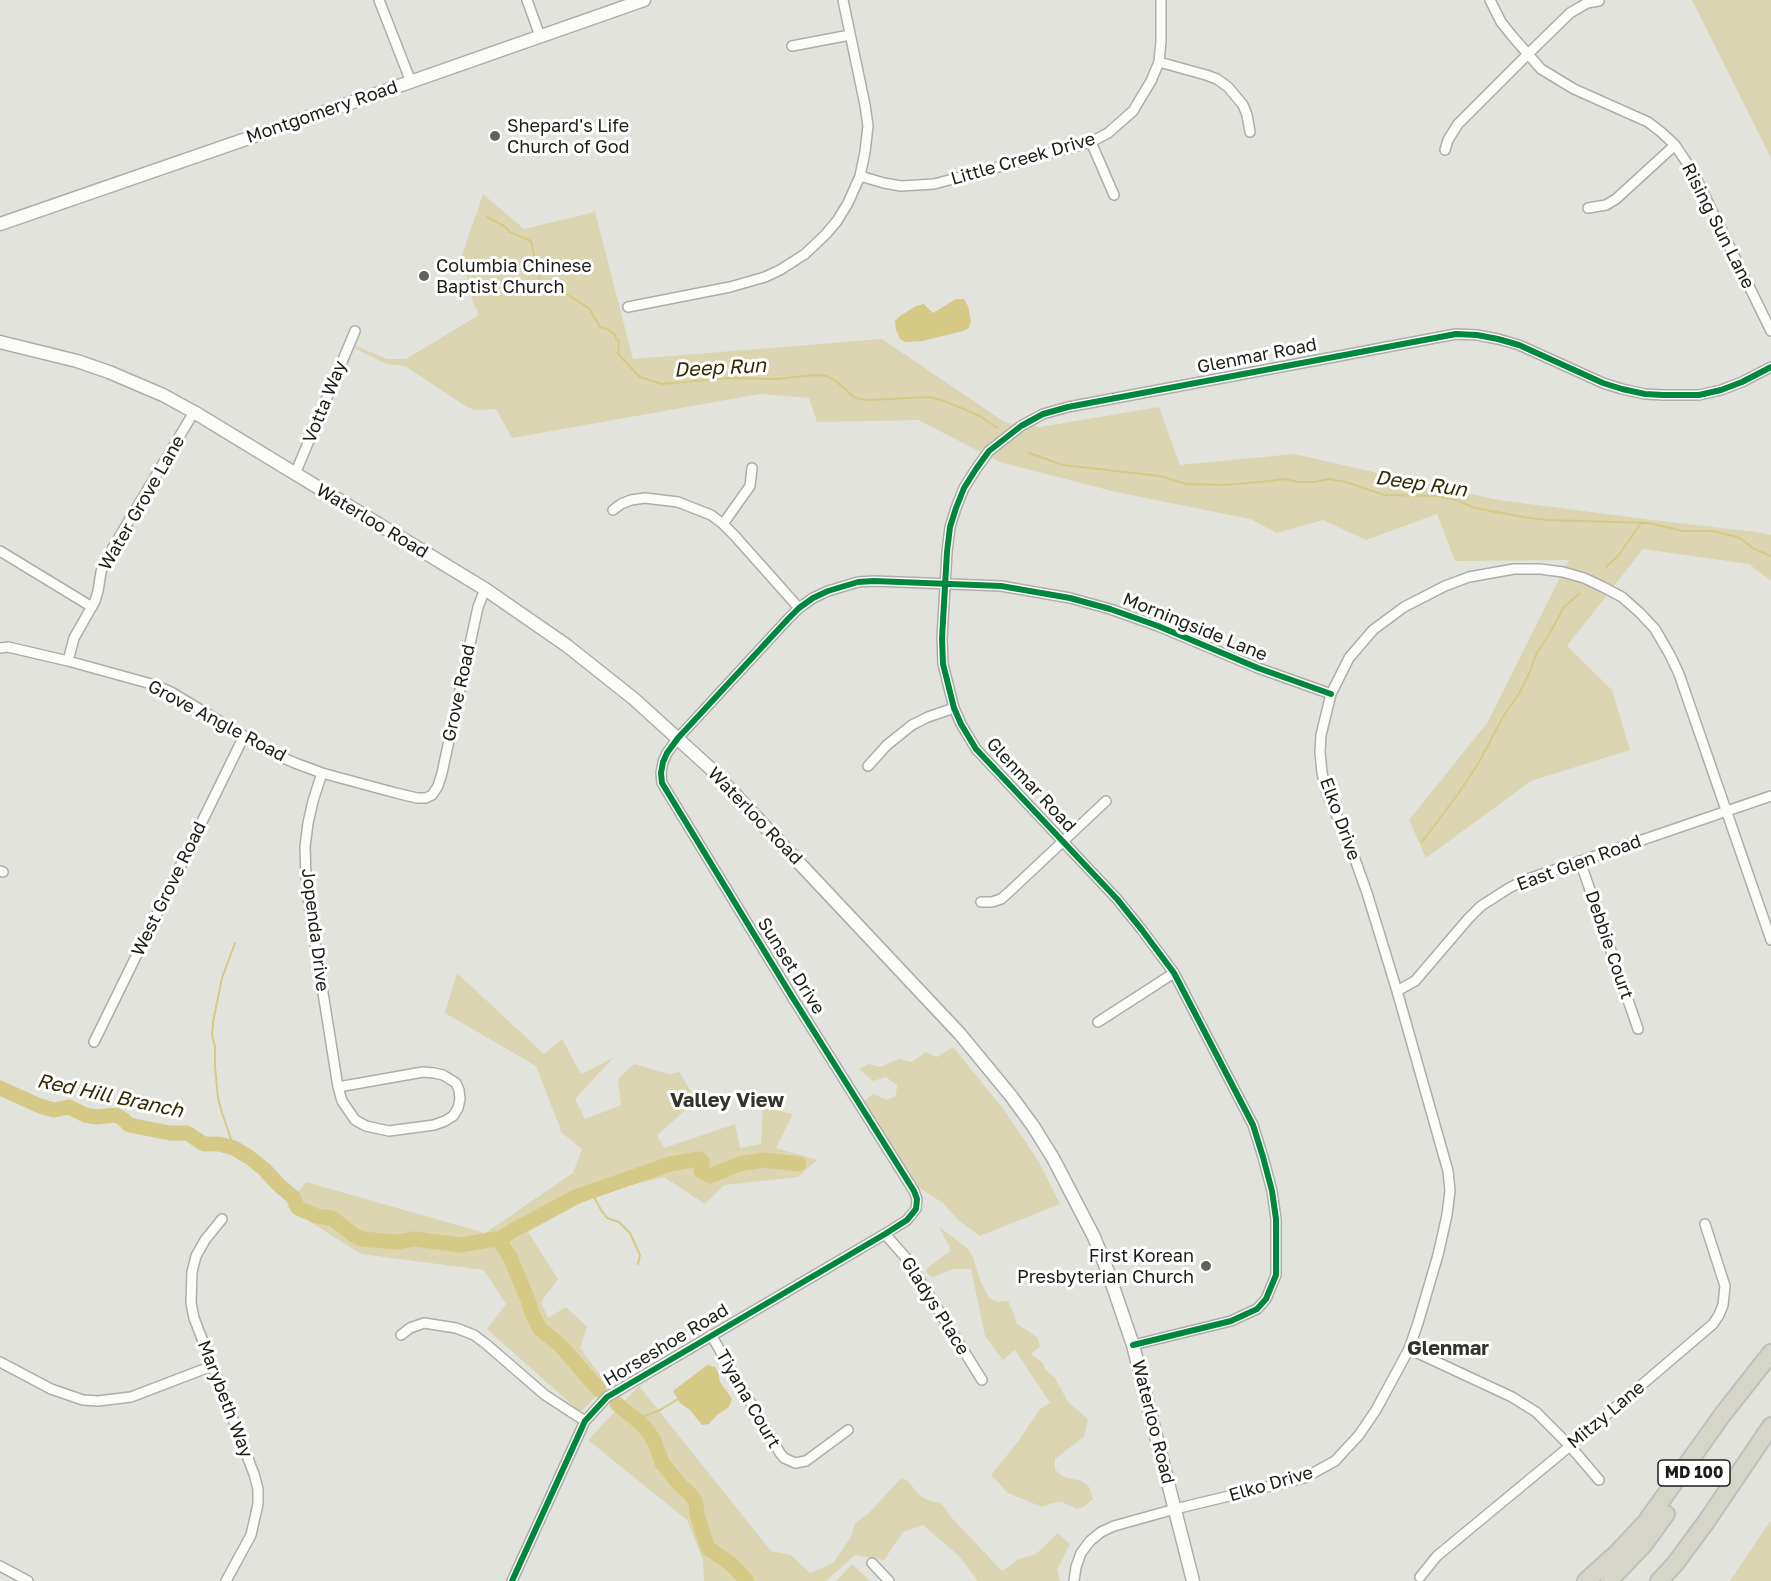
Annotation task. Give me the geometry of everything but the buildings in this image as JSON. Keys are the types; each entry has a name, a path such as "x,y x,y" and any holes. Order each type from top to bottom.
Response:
{"highway":[{"path":"1586,1581 1646,1522 1723,1414 1771,1353"},
{"name":"MD 100","path":"1609,1581 1645,1543 1771,1359"},
{"name":"MD 100","path":"1659,1581 1675,1564 1706,1522 1771,1426"}],"main road":[{"name":"Montgomery Road","path":"0,224 644,0"},
{"name":"Waterloo Road","path":"0,342 76,361 163,395 485,590 566,645 634,699 678,738 752,811 947,1020 1011,1096 1053,1158 1094,1237 1133,1345 1193,1581"}],"street":[{"path":"380,0 411,82"},
{"path":"527,0 540,36"},
{"path":"628,307 730,287 765,277 805,254 826,234 848,203 860,176 866,152 868,126 866,105 843,0"},
{"name":"Little Creek Drive","path":"860,176 901,186 934,184 1091,142 1108,133 1133,111 1151,81 1159,62 1161,0"},
{"name":"Rising Sun Lane","path":"1490,0 1501,22 1541,69 1574,89 1648,122 1675,145 1693,172 1771,331"},
{"path":"1445,150 1458,124 1570,13 1587,3 1599,1"},
{"path":"792,46 850,35"},
{"path":"1159,62 1206,75 1228,87 1243,105 1250,132"},
{"path":"1091,142 1114,195"},
{"path":"1588,208 1606,205 1616,199 1675,145"},
{"name":"Votta Way","path":"295,474 355,331"},
{"name":"Glenmar Road","path":"1133,1345 1231,1321 1257,1309 1266,1299 1276,1275 1276,1219 1272,1191 1252,1125 1174,973 1117,899 976,749 954,708 943,664 942,638 950,527 964,488 976,469 989,451 1021,426 1043,414 1068,407 1456,334 1477,335 1519,345 1603,383 1645,394 1674,396 1721,390 1771,367"},
{"name":"Water Grove Lane","path":"68,661 74,638 92,607 98,591 106,559 194,412"},
{"path":"723,524 750,486 752,468"},
{"path":"613,510 631,500 645,498 678,502 694,508 723,524 799,608"},
{"path":"0,551 92,607"},
{"name":"Elko Drive","path":"1074,1581 1081,1552 1101,1532 1114,1526 1304,1478 1335,1461 1359,1436 1376,1410 1409,1348 1418,1323 1447,1215 1450,1191 1444,1155 1397,991 1352,850 1328,794 1320,753 1321,735 1331,694 1349,658 1373,630 1404,607 1445,586 1469,577 1514,569 1563,572 1584,578 1622,597 1655,629 1679,674 1771,940"},
{"name":"Morningside Lane","path":"678,738 799,608 828,591 858,582 1000,586 1110,609 1158,626 1268,672 1331,694"},
{"name":"Grove Road","path":"432,795 442,773 478,607 485,590"},
{"name":"Grove Angle Road","path":"0,648 8,647 68,661 139,680 171,692 274,754 322,773 417,798 432,795"},
{"path":"868,766 912,725 954,708"},
{"name":"West Grove Road","path":"94,1042 244,736"},
{"name":"Sunset Drive","path":"678,738 663,762 662,783 914,1191 916,1209"},
{"name":"Jopenda Drive","path":"322,773 308,823 305,847 306,876 338,1088 342,1101 355,1120 366,1126 389,1131 434,1125 445,1121 453,1116 460,1099 456,1083 442,1075 423,1072 338,1088"},
{"name":"East Glen Road","path":"1397,991 1415,981 1481,906 1525,880 1771,796"},
{"path":"981,902 1000,899 1106,801"},
{"name":"Debbie Court","path":"1580,861 1638,1029"},
{"path":"1098,1022 1174,973"},
{"name":"Horseshoe Road","path":"512,1581 585,1421 607,1397 885,1234 907,1220 916,1209"},
{"name":"Marybeth Way","path":"222,1219 205,1240 196,1256 190,1287 191,1303 194,1318 258,1489 251,1535 226,1581"},
{"name":"Mitzy Lane","path":"1420,1577 1437,1556 1713,1324 1723,1305 1725,1286 1705,1224"},
{"name":"Gladys Place","path":"885,1234 906,1258 982,1380"},
{"path":"401,1335 410,1328 424,1323 456,1328 474,1335 545,1395 585,1421"},
{"name":"Tiyana Court","path":"711,1335 784,1458 795,1463 806,1461 848,1430"},
{"path":"1409,1348 1526,1405 1548,1422 1599,1480"},
{"path":"0,1362 51,1389 83,1400 98,1401 131,1397 212,1366"},
{"path":"872,1563 890,1581"},
{"path":"0,1566 28,1581"}],"shaded area":[{"path":"1692,0 1771,0 1771,158"},
{"path":"483,194 524,229 595,212 633,359 882,339 1006,423 1040,427 1159,407 1180,465 1294,454 1498,500 1757,532 1771,535 1771,581 1749,564 1643,549 1567,646 1612,690 1630,750 1531,781 1426,858 1409,820 1487,723 1569,560 1455,561 1437,514 1366,540 1323,520 1277,533 1250,519 1116,492 1000,462 918,420 817,422 809,398 760,394 512,438 496,409 475,410 467,407 405,366 387,364 354,348 356,346 387,359 406,359 479,315 473,302 462,255"},
{"path":"956,299 964,299 968,306 971,321 969,328 922,341 905,342 900,339 895,321 900,316 924,304 933,313"},
{"path":"457,973 544,1054 562,1039 581,1074 613,1058 575,1099 585,1119 621,1105 618,1079 634,1064 669,1074 679,1072 693,1094 689,1107 657,1135 664,1148 735,1124 740,1148 761,1144 763,1108 793,1114 776,1148 817,1160 798,1177 724,1185 705,1204 664,1177 599,1193 528,1232 558,1279 541,1302 548,1318 566,1307 587,1327 580,1348 608,1386 580,1412 487,1329 506,1304 484,1270 361,1254 287,1207 306,1182 485,1233 573,1173 582,1149 562,1133 536,1066 445,1013"},
{"path":"953,1047 1004,1110 1039,1162 1060,1204 980,1236 958,1220 943,1203 918,1187 864,1102 873,1094 887,1100 896,1096 897,1085 886,1077 873,1081 859,1069 869,1064 880,1067 899,1059 912,1062 926,1052 937,1057"},
{"path":"939,1227 967,1248 973,1257 980,1280 989,1298 999,1302 1008,1301 1016,1323 1038,1338 1040,1347 1031,1354 1043,1363 1045,1369 1055,1378 1068,1402 1088,1419 1084,1437 1055,1459 1055,1469 1062,1476 1082,1481 1090,1488 1093,1499 1085,1506 1077,1509 1062,1502 1042,1507 1008,1493 991,1475 1017,1443 1040,1409 1050,1403 1015,1350 1003,1360 985,1336 971,1269 953,1269 933,1277 928,1275 926,1269 951,1250"},
{"path":"707,1365 715,1367 720,1382 732,1399 729,1407 709,1424 702,1425 690,1410 680,1403 673,1391"},
{"path":"639,1386 771,1551 791,1555 810,1573 833,1563 851,1537 855,1523 869,1513 901,1478 908,1481 920,1496 941,1503 951,1517 1002,1571 1019,1559 1036,1554 1058,1533 1070,1544 1057,1570 1060,1581 978,1581 958,1555 923,1525 903,1532 884,1560 855,1555 826,1581 704,1581 703,1560 687,1520 588,1440"},
{"path":"1771,1520 1771,1581 1730,1581"},
{"path":"852,1564 870,1581 836,1581"}],"waterway":[{"name":"Deep Run","path":"487,217 510,232 531,241 542,290 551,285 589,308 600,327 615,335 619,341 618,354 640,377 662,384 729,378 777,379 827,376 855,398 868,400 930,397 980,416 997,428"},
{"name":"Deep Run","path":"1029,453 1063,465 1160,476 1186,484 1225,485 1284,479 1314,482 1329,479 1346,482 1384,495 1439,496 1475,508 1523,517 1547,520 1649,523 1683,531 1713,531 1740,538 1754,549 1771,556"},
{"path":"1606,567 1618,556 1641,523"},
{"path":"1422,842 1478,764 1504,715 1519,694 1537,653 1564,607 1580,593"},
{"path":"234,1148 218,1098 215,1047 212,1035 222,978 235,943"},
{"name":"Red Hill Branch","path":"0,1088 54,1110 69,1107 85,1115 97,1117 116,1115 129,1125 170,1133 187,1133 204,1144 219,1144 234,1148 264,1169 293,1197 298,1208 316,1216 332,1218 362,1239 396,1242 415,1239 460,1245 496,1239 510,1257 540,1329 561,1346 599,1390"},
{"path":"499,1240 575,1197 670,1164 699,1159 702,1161 701,1171 710,1176 739,1164 764,1160 799,1164"},
{"path":"591,1191 607,1218 619,1222 630,1233 640,1255 638,1264"},
{"path":"638,1421 678,1399"},
{"name":"Red Hill Branch","path":"617,1404 648,1431 662,1463 691,1495 696,1503 697,1515 708,1548 731,1564 747,1581"}],"cycle path":[{"path":"1133,1345 1231,1321 1257,1309 1266,1299 1276,1275 1276,1219 1272,1191 1253,1125 1174,973 1117,899 976,749 954,708 943,664 942,638 947,552 950,527 956,508 964,488 976,469 989,451 1021,426 1043,414 1068,407 1456,334 1477,335 1519,345 1603,383 1645,394 1699,395 1742,382 1771,367"},
{"path":"512,1581 585,1421 607,1397 885,1234 907,1220 916,1209 917,1199 914,1191 662,783 663,762 678,738 799,608 828,591 858,582 1001,586 1070,598 1158,626 1258,668 1331,694"}],"place":[{"name":"Shepard's Life Church of God","path":"495,136"},
{"name":"Columbia Chinese Baptist Church","path":"424,276"},
{"name":"First Korean Presbyterian Church","path":"1206,1266"}],"district":[{"name":"Valley View","path":"727,1101"},
{"name":"Glenmar","path":"1448,1349"}]}
